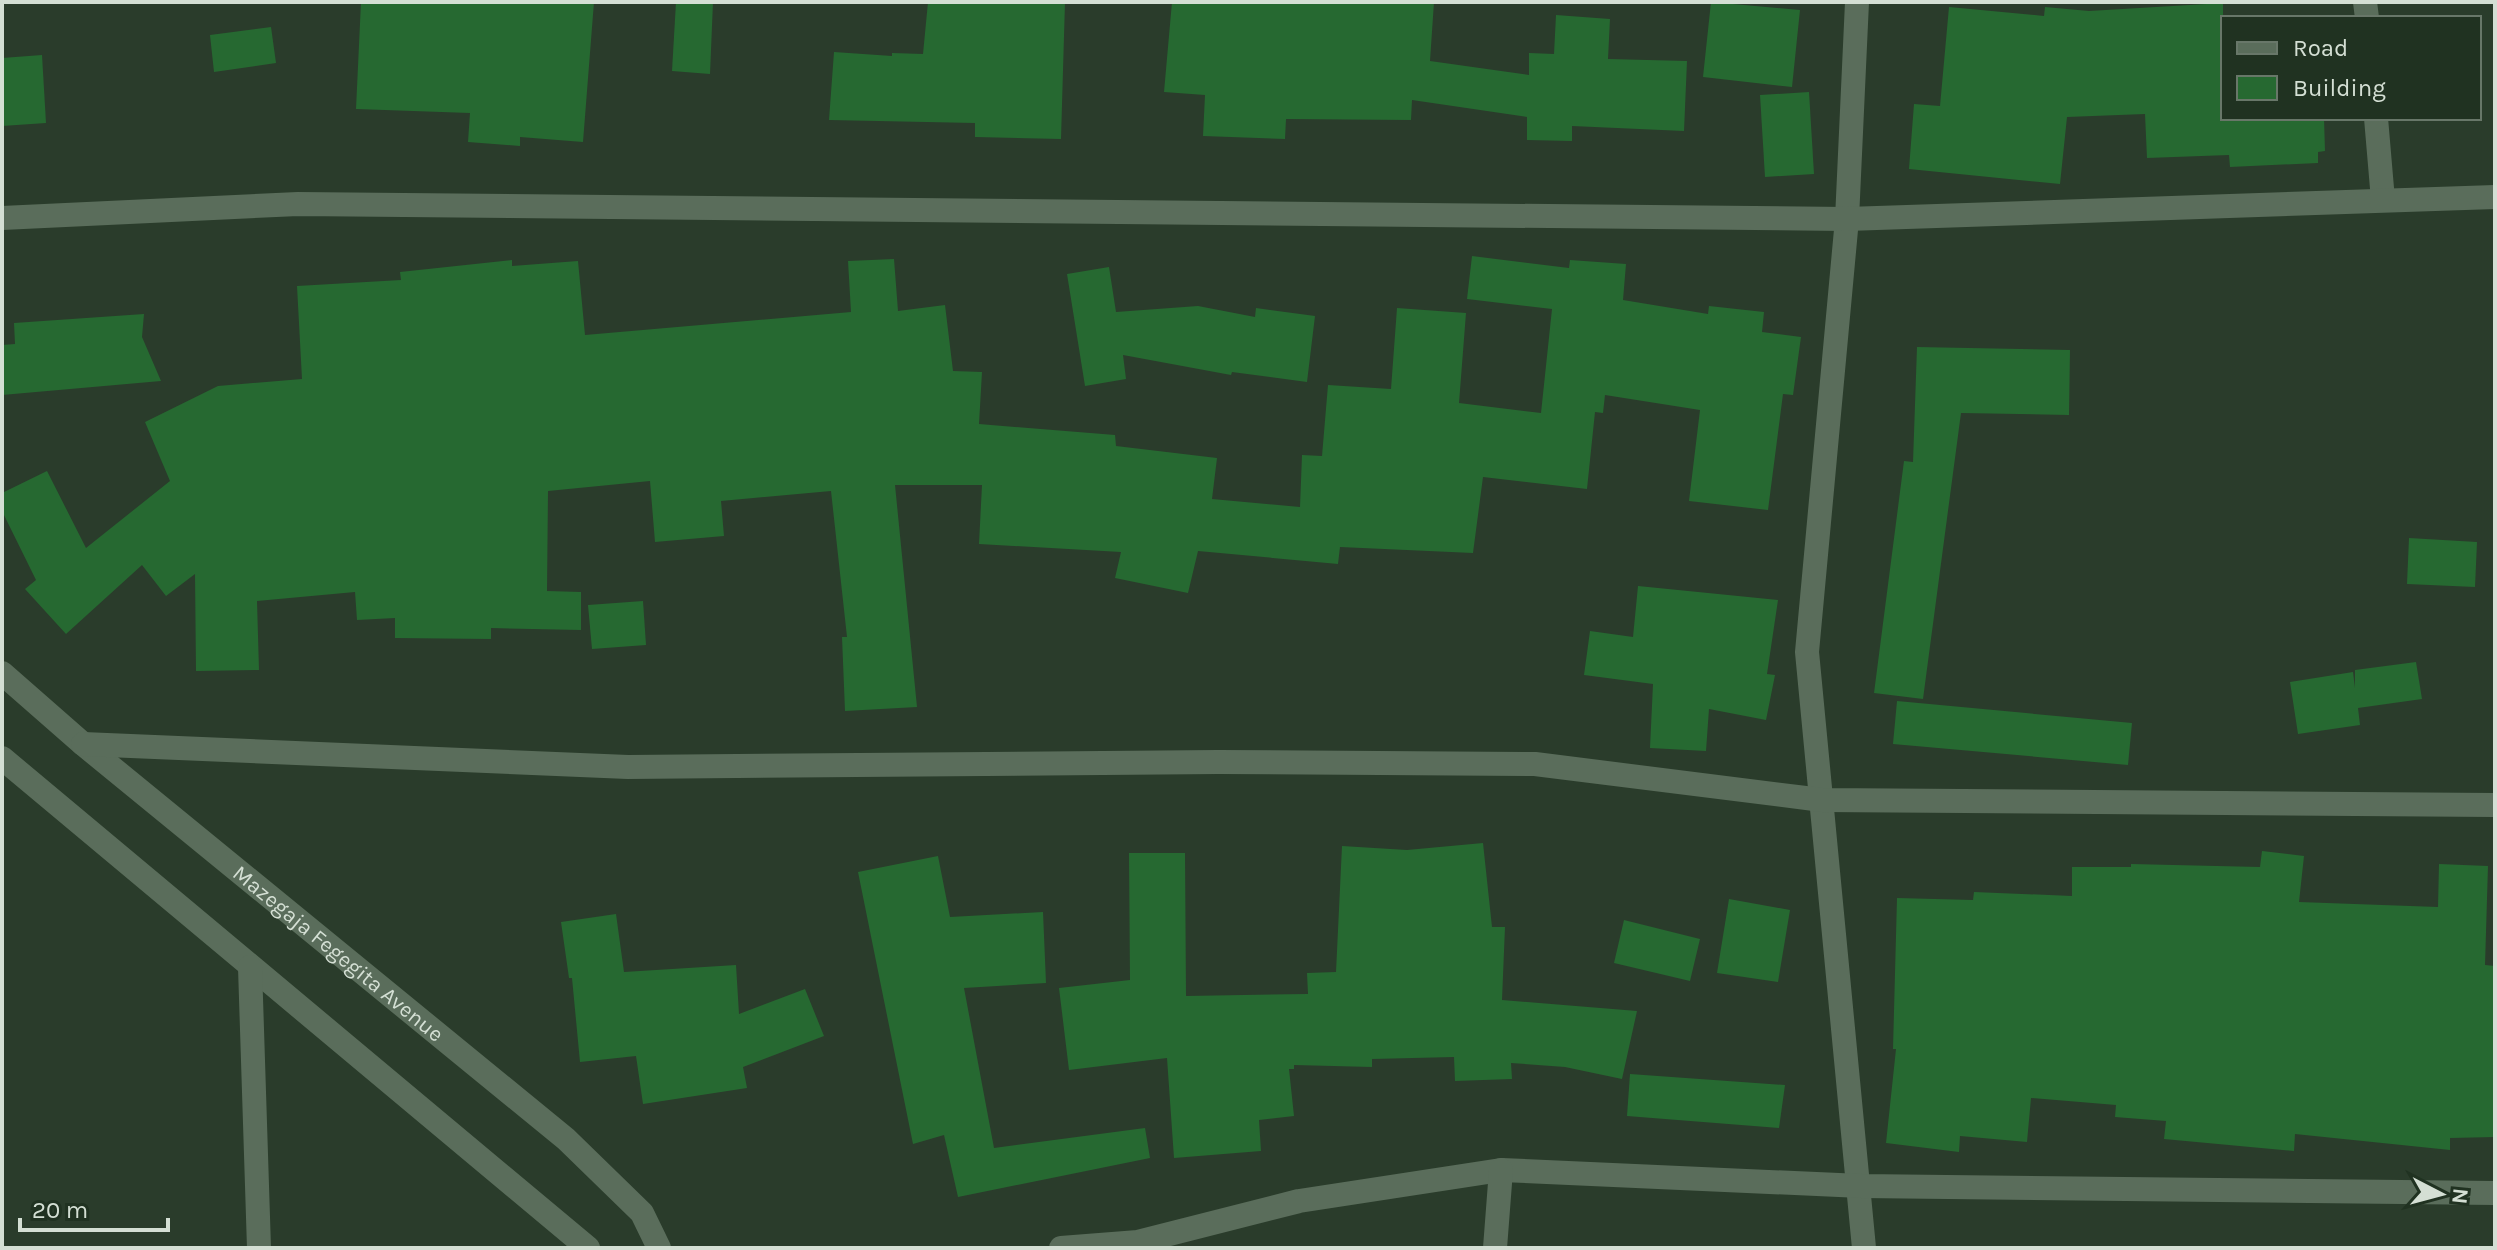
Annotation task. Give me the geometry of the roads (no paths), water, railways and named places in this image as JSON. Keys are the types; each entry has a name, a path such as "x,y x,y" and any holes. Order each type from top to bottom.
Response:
{"street":[{"path":"1857,2 1847,219 1807,652 1861,1186 1864,1248"},
{"path":"2376,120 2383,200"},
{"path":"2,218 314,204 1847,219 2495,197"},
{"name":"Mazegaja Fegegita Avenue","path":"2,673 83,744 566,1139 642,1213 659,1248"},
{"path":"83,744 628,767 1218,762 1535,764 1822,800 2495,805"},
{"path":"2,758 588,1248"},
{"path":"250,967 259,1248"},
{"path":"1495,1248 1501,1170"},
{"path":"1061,1248 1138,1242 1299,1201 1501,1170 1861,1186 2495,1193"}]}
